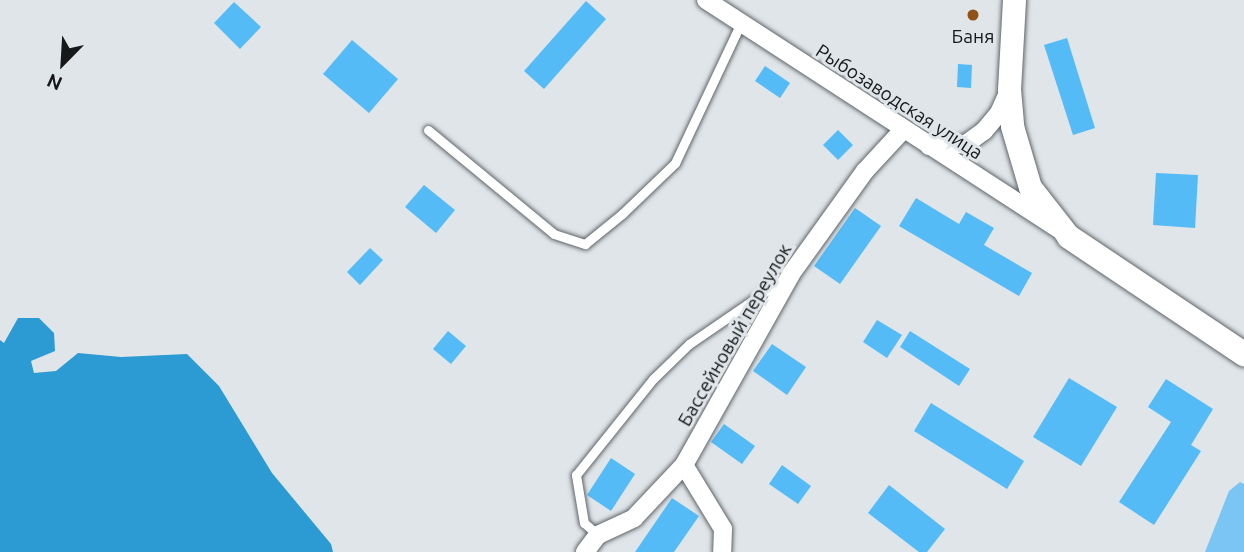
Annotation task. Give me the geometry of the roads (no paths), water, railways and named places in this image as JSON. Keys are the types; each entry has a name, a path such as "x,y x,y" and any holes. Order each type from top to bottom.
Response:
{"main road":[{"path":"1069,237 1244,354"}],"street":[{"name":"Рыбозаводская улица","path":"706,0 1069,237"},
{"path":"1014,0 1009,89 1012,126 1030,187 1069,237"},
{"path":"928,146 966,144 984,131 999,113 1009,89"},
{"name":"Бассейновый переулок","path":"585,552 598,535 634,518 684,465 791,274 865,171 903,130"},
{"path":"684,465 723,529 722,552"}],"lane":[{"path":"428,130 554,234 585,244 622,215 674,163 741,23"},
{"path":"598,535 584,523 576,475 653,379 689,344 791,274"}],"place":[{"name":"Баня","path":"973,15"}]}
